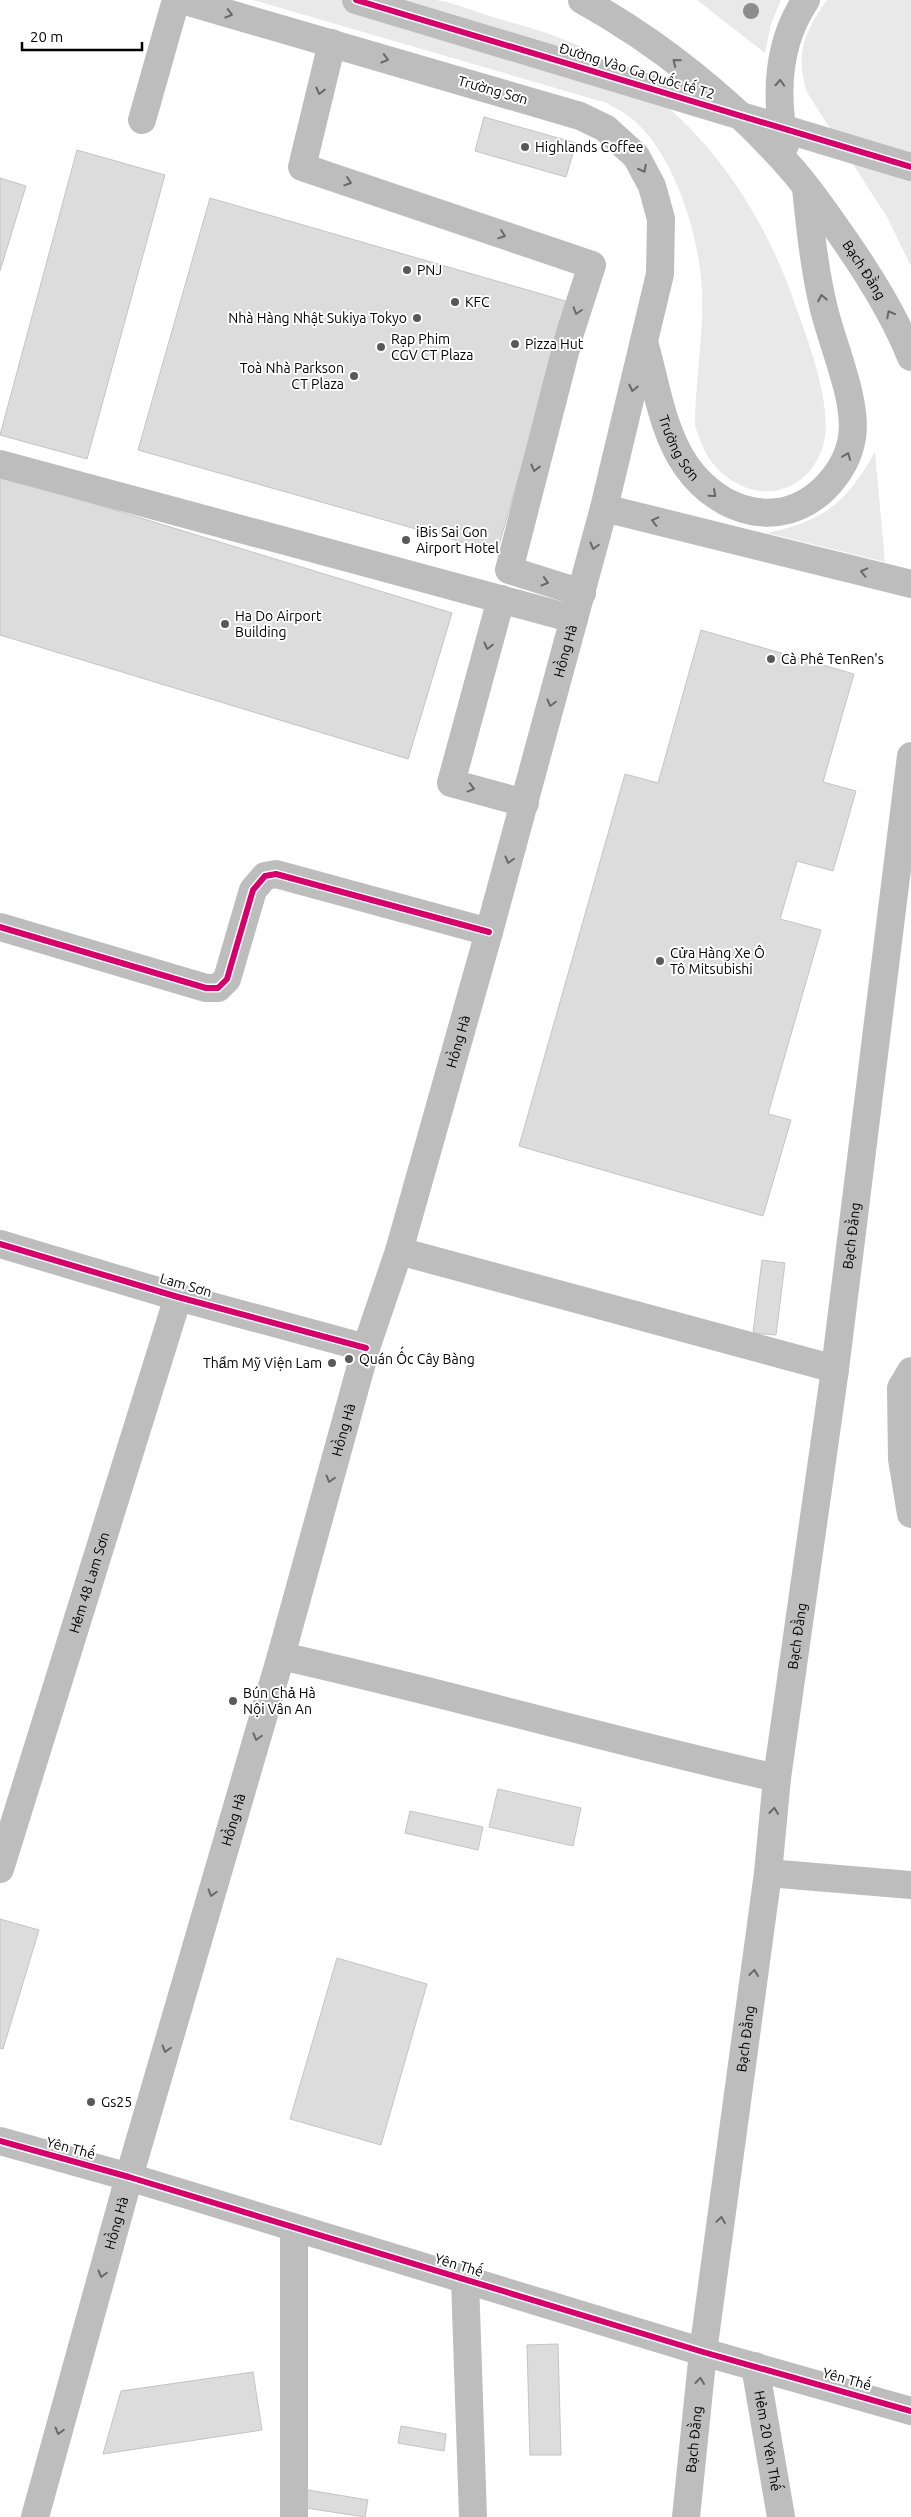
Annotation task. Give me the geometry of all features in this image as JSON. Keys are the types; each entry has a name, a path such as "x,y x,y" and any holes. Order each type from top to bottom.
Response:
{"main road":[{"path":"142,120 176,0"},
{"name":"Trường Sơn","path":"182,0 580,116 605,128 636,156 652,186 661,219 660,274 644,341 670,436 687,467 703,485 721,500 739,508 759,512 780,511 799,507 816,496 830,483 844,462 853,434 852,411 822,304 813,252 806,188"},
{"name":"Đường Vào Ga Quốc tế T2","path":"356,0 911,166"},
{"path":"582,0 612,17 662,51 725,102 789,166 806,188"},
{"path":"789,166 780,117 779,80 786,44 798,12 806,0"},
{"path":"332,43 302,167 592,265 570,333 509,570 582,593"},
{"name":"Bạch Đằng","path":"806,188 869,277 911,357"},
{"name":"Hồng Hà","path":"35,2517 129,2177 281,1656 366,1348 399,1251 489,932 582,593 644,341"},
{"path":"0,464 574,619"},
{"path":"604,508 911,584"},
{"path":"501,599 451,783 524,803"},
{"name":"Bạch Đằng","path":"686,2517 703,2352 768,1874 777,1778 835,1369 911,756"},
{"path":"0,928 206,988 218,988 227,979 253,890 265,876 276,874 489,932"},
{"name":"Lam Sơn","path":"0,1244 178,1297 366,1348"},
{"path":"399,1251 835,1369"},
{"name":"Hẻm 48 Lam Sơn","path":"0,1869 178,1297"},
{"path":"911,1371 901,1388 902,1459 911,1514"},
{"path":"281,1656 358,1673 707,1763 777,1778"},
{"path":"768,1874 911,1886"},
{"name":"Yên Thế","path":"0,2141 129,2177 703,2352 911,2411"},
{"path":"294,2228 294,2517"},
{"path":"466,2280 473,2517"},
{"name":"Hẻm 20 Yên Thế","path":"755,2366 780,2517"}],"shaded area":[{"path":"253,0 444,1 575,44 622,72 656,97 687,125 715,156 761,226 779,264 807,337 823,398 826,418 825,436 821,452 812,468 801,479 788,487 773,491 758,491 728,478 711,462 695,426 702,309 700,270 696,247 682,197 672,174 660,152 646,133 630,117 607,103"},
{"path":"697,0 781,0 771,24 765,53"},
{"path":"827,0 911,0 911,266 887,217 808,94 802,68 804,45 812,23"},
{"path":"875,452 885,562 767,533 819,516 832,507 854,484"}],"building":[{"name":"Highlands Coffee","path":"484,117 576,143 566,177 475,151"},
{"path":"77,150 165,175 87,459 0,435"},
{"path":"0,178 26,186 0,271"},
{"name":"Toà Nhà Parkson CT Plaza","path":"210,198 569,302 497,552 138,450"},
{"name":"Ha Do Airport Building","path":"0,475 452,613 408,759 0,635"},
{"path":"701,630 854,674 823,782 856,791 833,871 797,861 780,919 821,930 768,1114 791,1120 763,1216 519,1146 625,774 658,783"},
{"path":"762,1260 785,1263 776,1335 753,1333"},
{"path":"498,1789 581,1808 573,1846 489,1827"},
{"path":"410,1811 483,1827 478,1850 405,1833"},
{"path":"0,1919 39,1930 3,2049 0,2048"},
{"path":"337,1958 427,1984 381,2145 290,2119"},
{"path":"558,2344 561,2455 530,2455 527,2345"},
{"path":"253,2372 262,2430 103,2454 121,2391"},
{"path":"401,2426 446,2434 444,2451 398,2443"},
{"path":"302,2489 368,2500 365,2517 299,2507"}],"cycle path":[{"path":"356,0 911,167"},
{"path":"0,927 206,988 218,988 227,979 253,890 265,876 276,874 489,932"},
{"path":"0,1244 178,1297 366,1348"},
{"path":"0,2141 129,2177 703,2352 911,2411"}],"place":[{"name":"Highlands Coffee","path":"525,147"},
{"name":"PNJ","path":"407,270"},
{"name":"KFC","path":"455,302"},
{"name":"Nhà Hàng Nhật Sukiya Tokyo","path":"417,318"},
{"name":"Pizza Hut","path":"515,344"},
{"name":"Rạp Phim CGV CT Plaza","path":"381,347"},
{"name":"Toà Nhà Parkson CT Plaza","path":"354,376"},
{"name":"iBis Sai Gon Airport Hotel","path":"406,540"},
{"name":"Ha Do Airport Building","path":"225,624"},
{"name":"Cà Phê TenRen's","path":"771,659"},
{"name":"Cửa Hàng Xe Ô Tô Mitsubishi","path":"660,961"},
{"name":"Quán Ốc Cây Bàng","path":"349,1359"},
{"name":"Thẩm Mỹ Viện Lam","path":"332,1363"},
{"name":"Bún Chả Hà Nội Vân An","path":"233,1701"},
{"name":"Gs25","path":"91,2102"}]}
